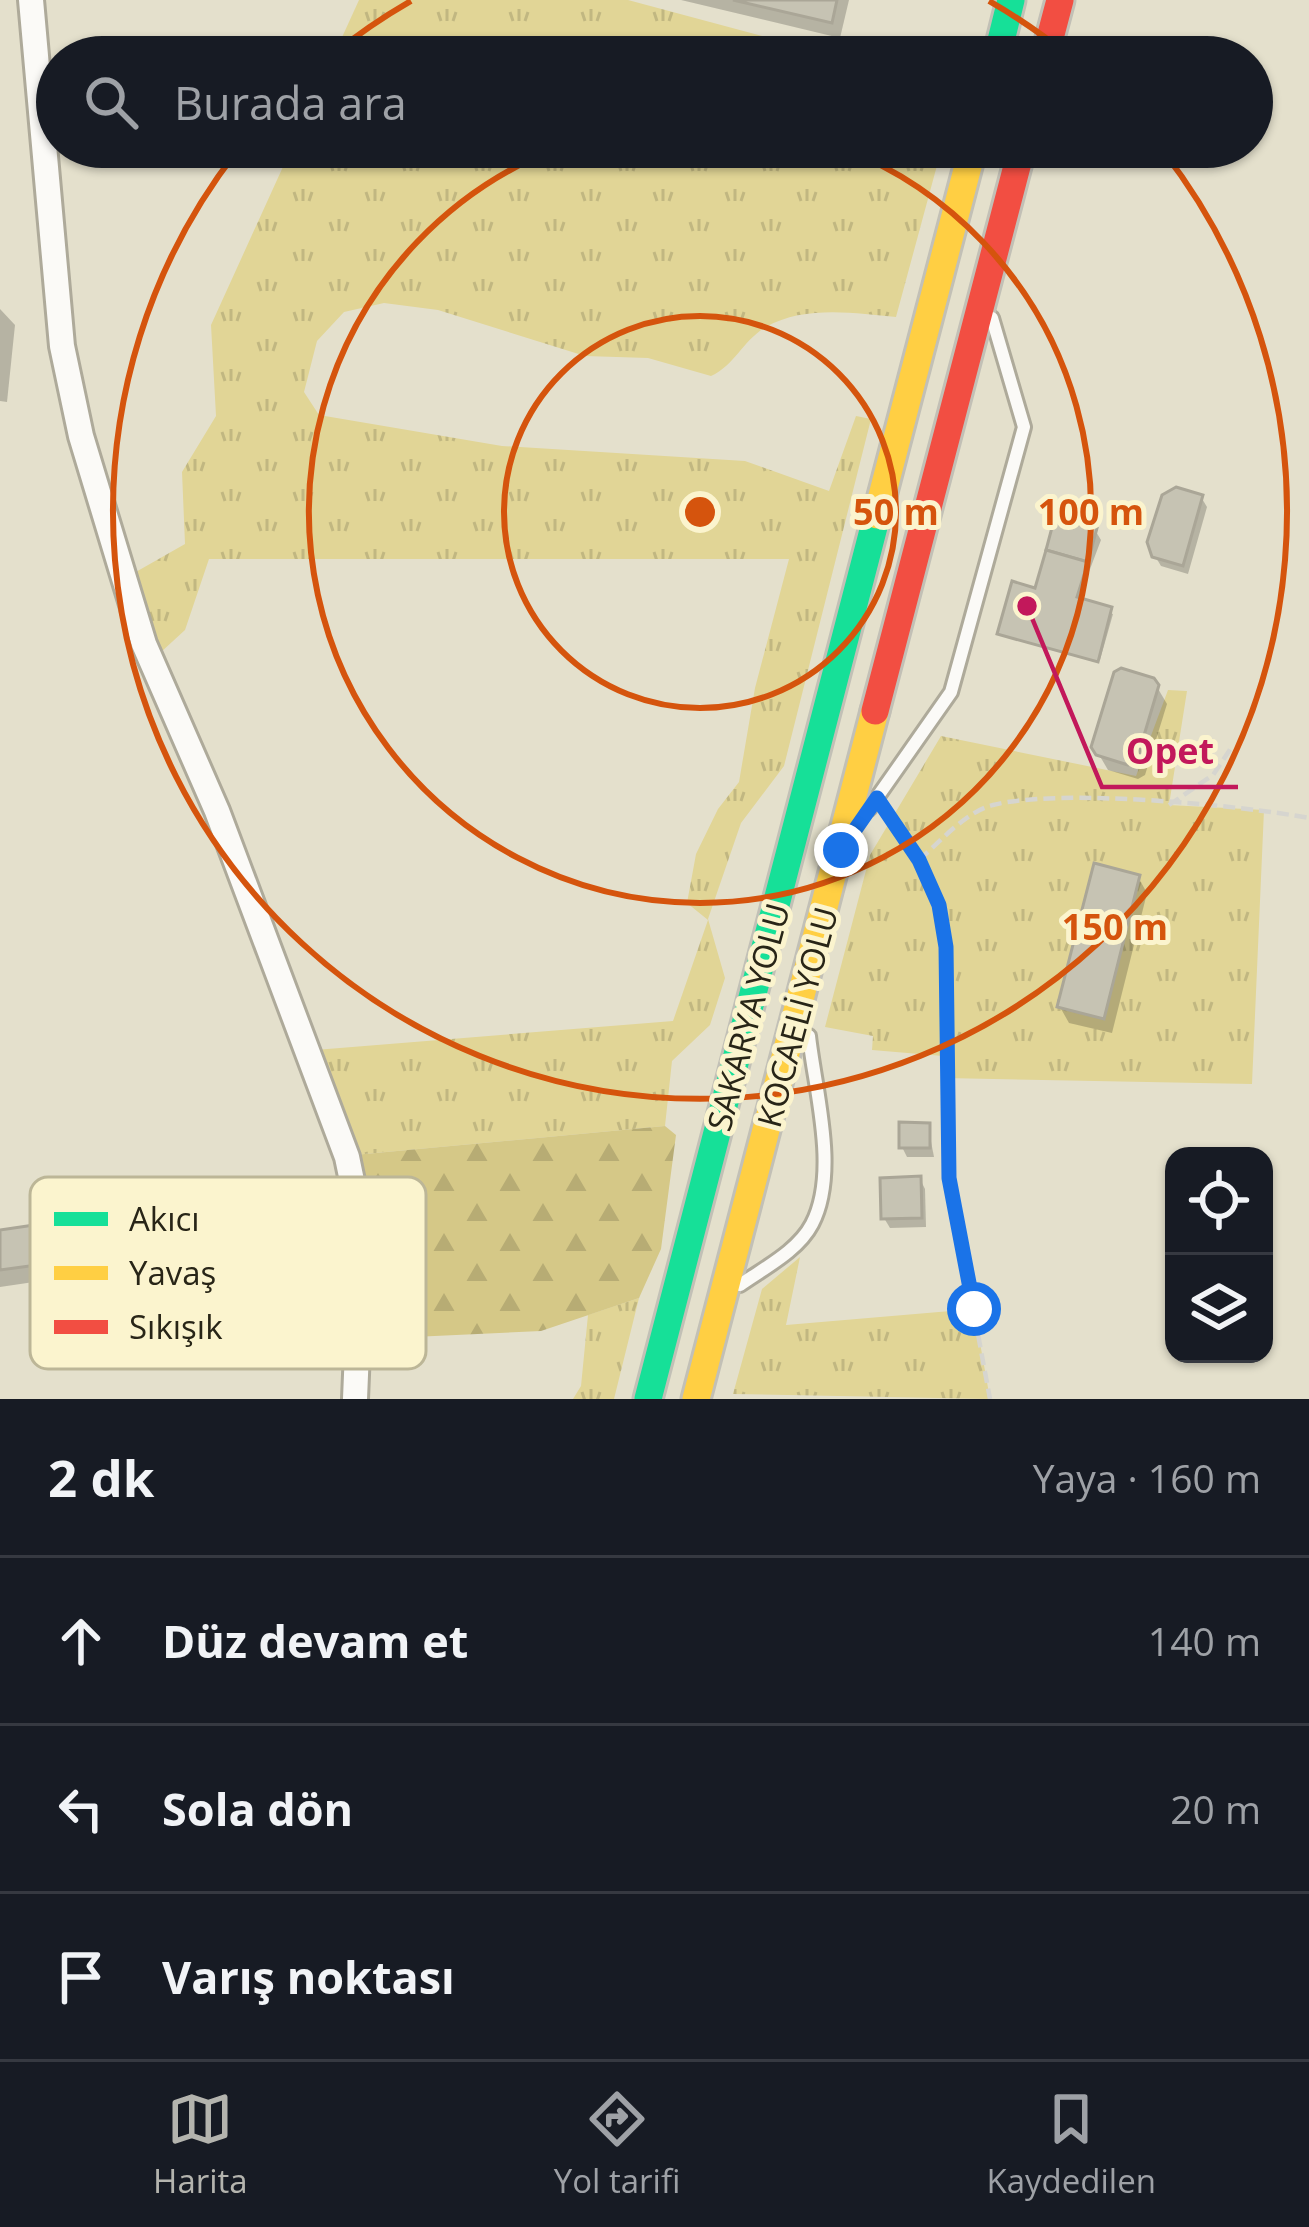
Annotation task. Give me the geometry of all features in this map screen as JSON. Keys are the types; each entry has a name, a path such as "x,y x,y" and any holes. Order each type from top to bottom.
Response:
{"highway":[{"path":"1002,36 1011,0"},
{"path":"1051,36 1060,0"},
{"name":"SAKARYA YOLU","path":"648,1399 968,168"},
{"name":"KOCAELİ YOLU","path":"696,1399 1017,168"}],"street":[{"path":"31,0 36,56"},
{"path":"46,168 62,346 80,436 144,644 217,811 350,1177"},
{"path":"355,1399 356,1369"}],"lane":[{"path":"841,850 951,692 1024,428 985,290"},
{"path":"724,1295 783,1256 811,1226 822,1193 804,990"}],"path":[{"path":"1168,806 1213,775 1233,745"},
{"path":"877,798 919,860 939,905 946,947 949,1178 990,1399"},
{"path":"919,860 989,806 1043,799 1264,810 1309,818"}],"green space":[{"path":"359,0 628,0 762,36 343,36"},
{"path":"282,168 936,168 896,317 830,312 781,320 758,332 711,376 648,358 585,356 438,310 384,303 344,312 317,341 304,392 319,415 502,446 745,461 829,491 856,416 871,419 784,766 741,823 708,919 725,978 710,1025 672,1061 665,1126 354,1155 315,1050 673,1021 708,920 687,903 696,854 718,809 739,782 755,688 789,559 209,559 185,630 160,653 134,573 185,544 182,472 216,416 211,325"},
{"path":"1168,690 1187,691 1169,805 1264,810 1252,1084 944,1078 943,1056 872,1050 873,1036 825,1027 870,855 941,736 1136,776"},
{"path":"665,1126 676,1135 661,1249 639,1298 541,1331 426,1336 426,1177 360,1177 354,1155"},
{"path":"800,1257 786,1325 974,1309 990,1399 733,1394 762,1289"},
{"path":"639,1298 614,1399 573,1399 581,1386 588,1315"}],"building":[{"path":"733,0 837,0 832,23"},
{"path":"1176,487 1203,495 1183,566 1152,557 1147,542 1162,495"},
{"path":"1055,516 1097,528 1088,562 1046,550"},
{"path":"1046,550 1088,562 1077,597 1112,607 1098,662 997,634 1012,581 1035,588"},
{"path":"1121,668 1154,678 1159,685 1137,759 1128,765 1096,755 1091,747 1114,672"},
{"path":"1094,863 1140,875 1104,1019 1057,1007"},
{"path":"899,1122 930,1123 930,1148 899,1148"},
{"path":"921,1176 922,1218 881,1219 880,1178"},
{"path":"30,1226 30,1266 0,1270 0,1230"}],"traffic: fast":[{"path":"1002,36 1011,0"},
{"path":"648,1399 877,515"}],"traffic: slow":[{"path":"877,515 968,168"},
{"path":"696,1399 875,711"}],"traffic: jam":[{"path":"1051,36 1060,0"},
{"path":"875,711 1017,168"}],"place":[{"name":"Opet","path":"1027,606"}],"route":[{"path":"841,850 877,798 919,860 939,905 946,947 949,1178 974,1309"}]}
